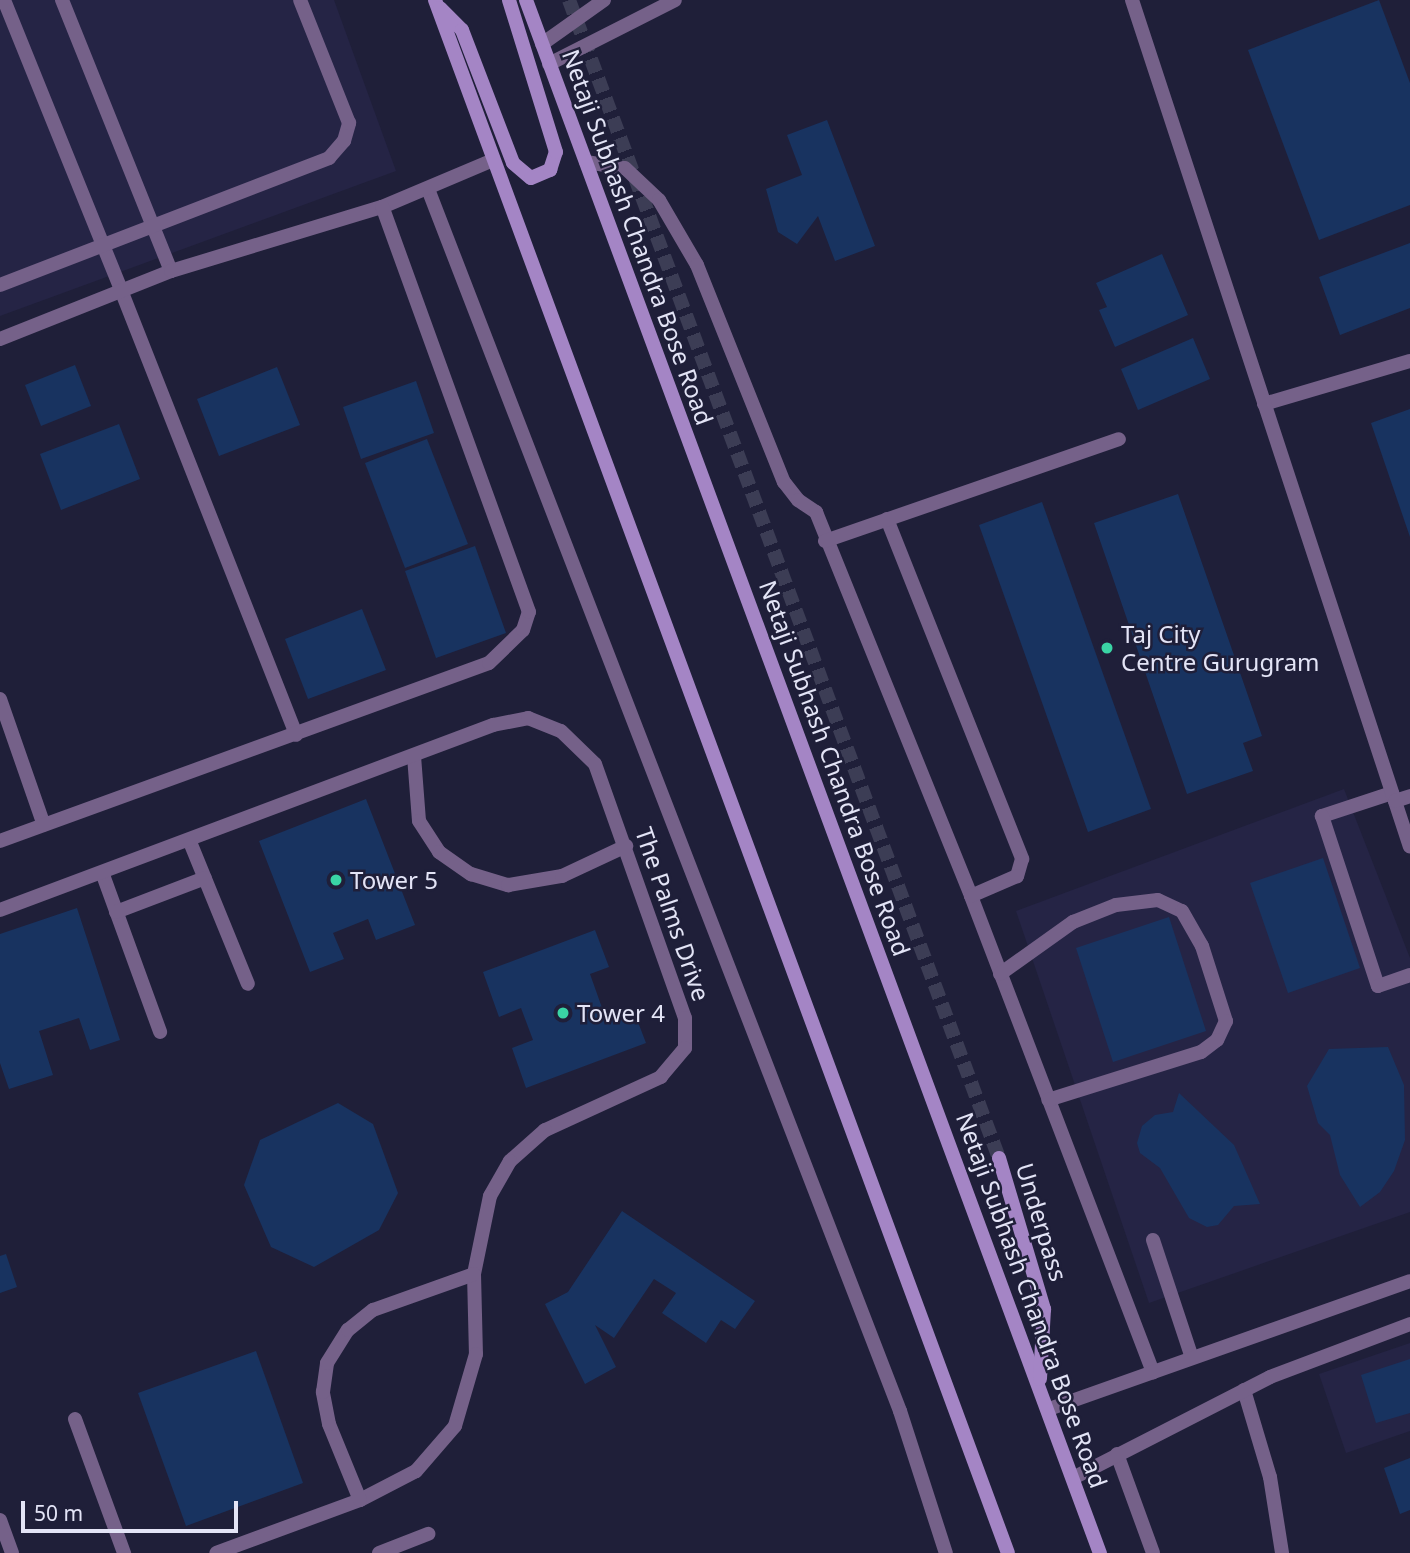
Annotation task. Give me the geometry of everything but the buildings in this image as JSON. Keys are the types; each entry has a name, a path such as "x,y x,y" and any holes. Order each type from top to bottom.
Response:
{"main road":[{"path":"436,3 462,30 513,163 531,178 550,170 555,152 509,0"},
{"name":"Netaji Subhash Chandra Bose Road","path":"526,0 1100,1553"},
{"path":"436,3 1008,1553"},
{"name":"Underpass","path":"999,1158 1044,1309 1039,1384"}],"street":[{"path":"4,0 296,735"},
{"path":"62,0 171,271"},
{"path":"0,285 100,243 291,175 329,158 344,141 349,123 300,0"},
{"path":"542,44 604,0"},
{"path":"550,64 675,0"},
{"path":"1132,0 1410,847"},
{"path":"0,338 171,271 382,207 428,190 493,160"},
{"path":"586,162 625,168 659,200 696,265 784,482 798,500 816,512 824,541 971,896 1153,1372"},
{"path":"428,190 900,1411 946,1553"},
{"path":"0,841 489,663 509,649 523,630 528,612 382,207"},
{"path":"1264,404 1410,361"},
{"path":"824,541 1119,439"},
{"path":"887,519 1021,859 1017,876 971,896"},
{"path":"0,699 44,825"},
{"name":"The Palms Drive","path":"0,910 103,875 493,725 528,718 561,731 595,764 685,1018 685,1048 661,1077 545,1129 510,1161 490,1196 474,1274 476,1354 455,1426 416,1471 360,1500 216,1553"},
{"path":"414,756 419,821 439,852 471,874 508,885 562,876 626,846"},
{"path":"1410,796 1393,797 1322,816 1378,986 1410,975"},
{"path":"190,842 248,984"},
{"path":"103,875 160,1032"},
{"path":"116,912 205,878"},
{"path":"1000,974 1073,922 1116,905 1158,900 1182,911 1202,946 1226,1021 1217,1040 1201,1052 1048,1100"},
{"path":"1153,1240 1192,1358"},
{"path":"360,1500 329,1424 323,1392 327,1363 348,1330 373,1310 474,1274"},
{"path":"1049,1409 1410,1281"},
{"path":"1073,1478 1244,1390 1410,1324"},
{"path":"1244,1390 1270,1477 1282,1553"},
{"path":"75,1419 124,1553"},
{"path":"1117,1454 1153,1553"},
{"path":"0,1520 12,1553"},
{"path":"379,1553 428,1534"}],"shaded area":[{"path":"0,0 334,0 396,171 0,316"},
{"path":"1344,789 1410,958 1410,1212 1149,1303 1016,911"},
{"path":"1410,1343 1410,1431 1346,1453 1319,1374"}],"tunnel":[{"path":"569,0 999,1158"}],"place":[{"name":"Taj City Centre Gurugram","path":"1107,648"},
{"name":"Tower 5","path":"336,880"},
{"name":"Tower 4","path":"563,1013"}]}
